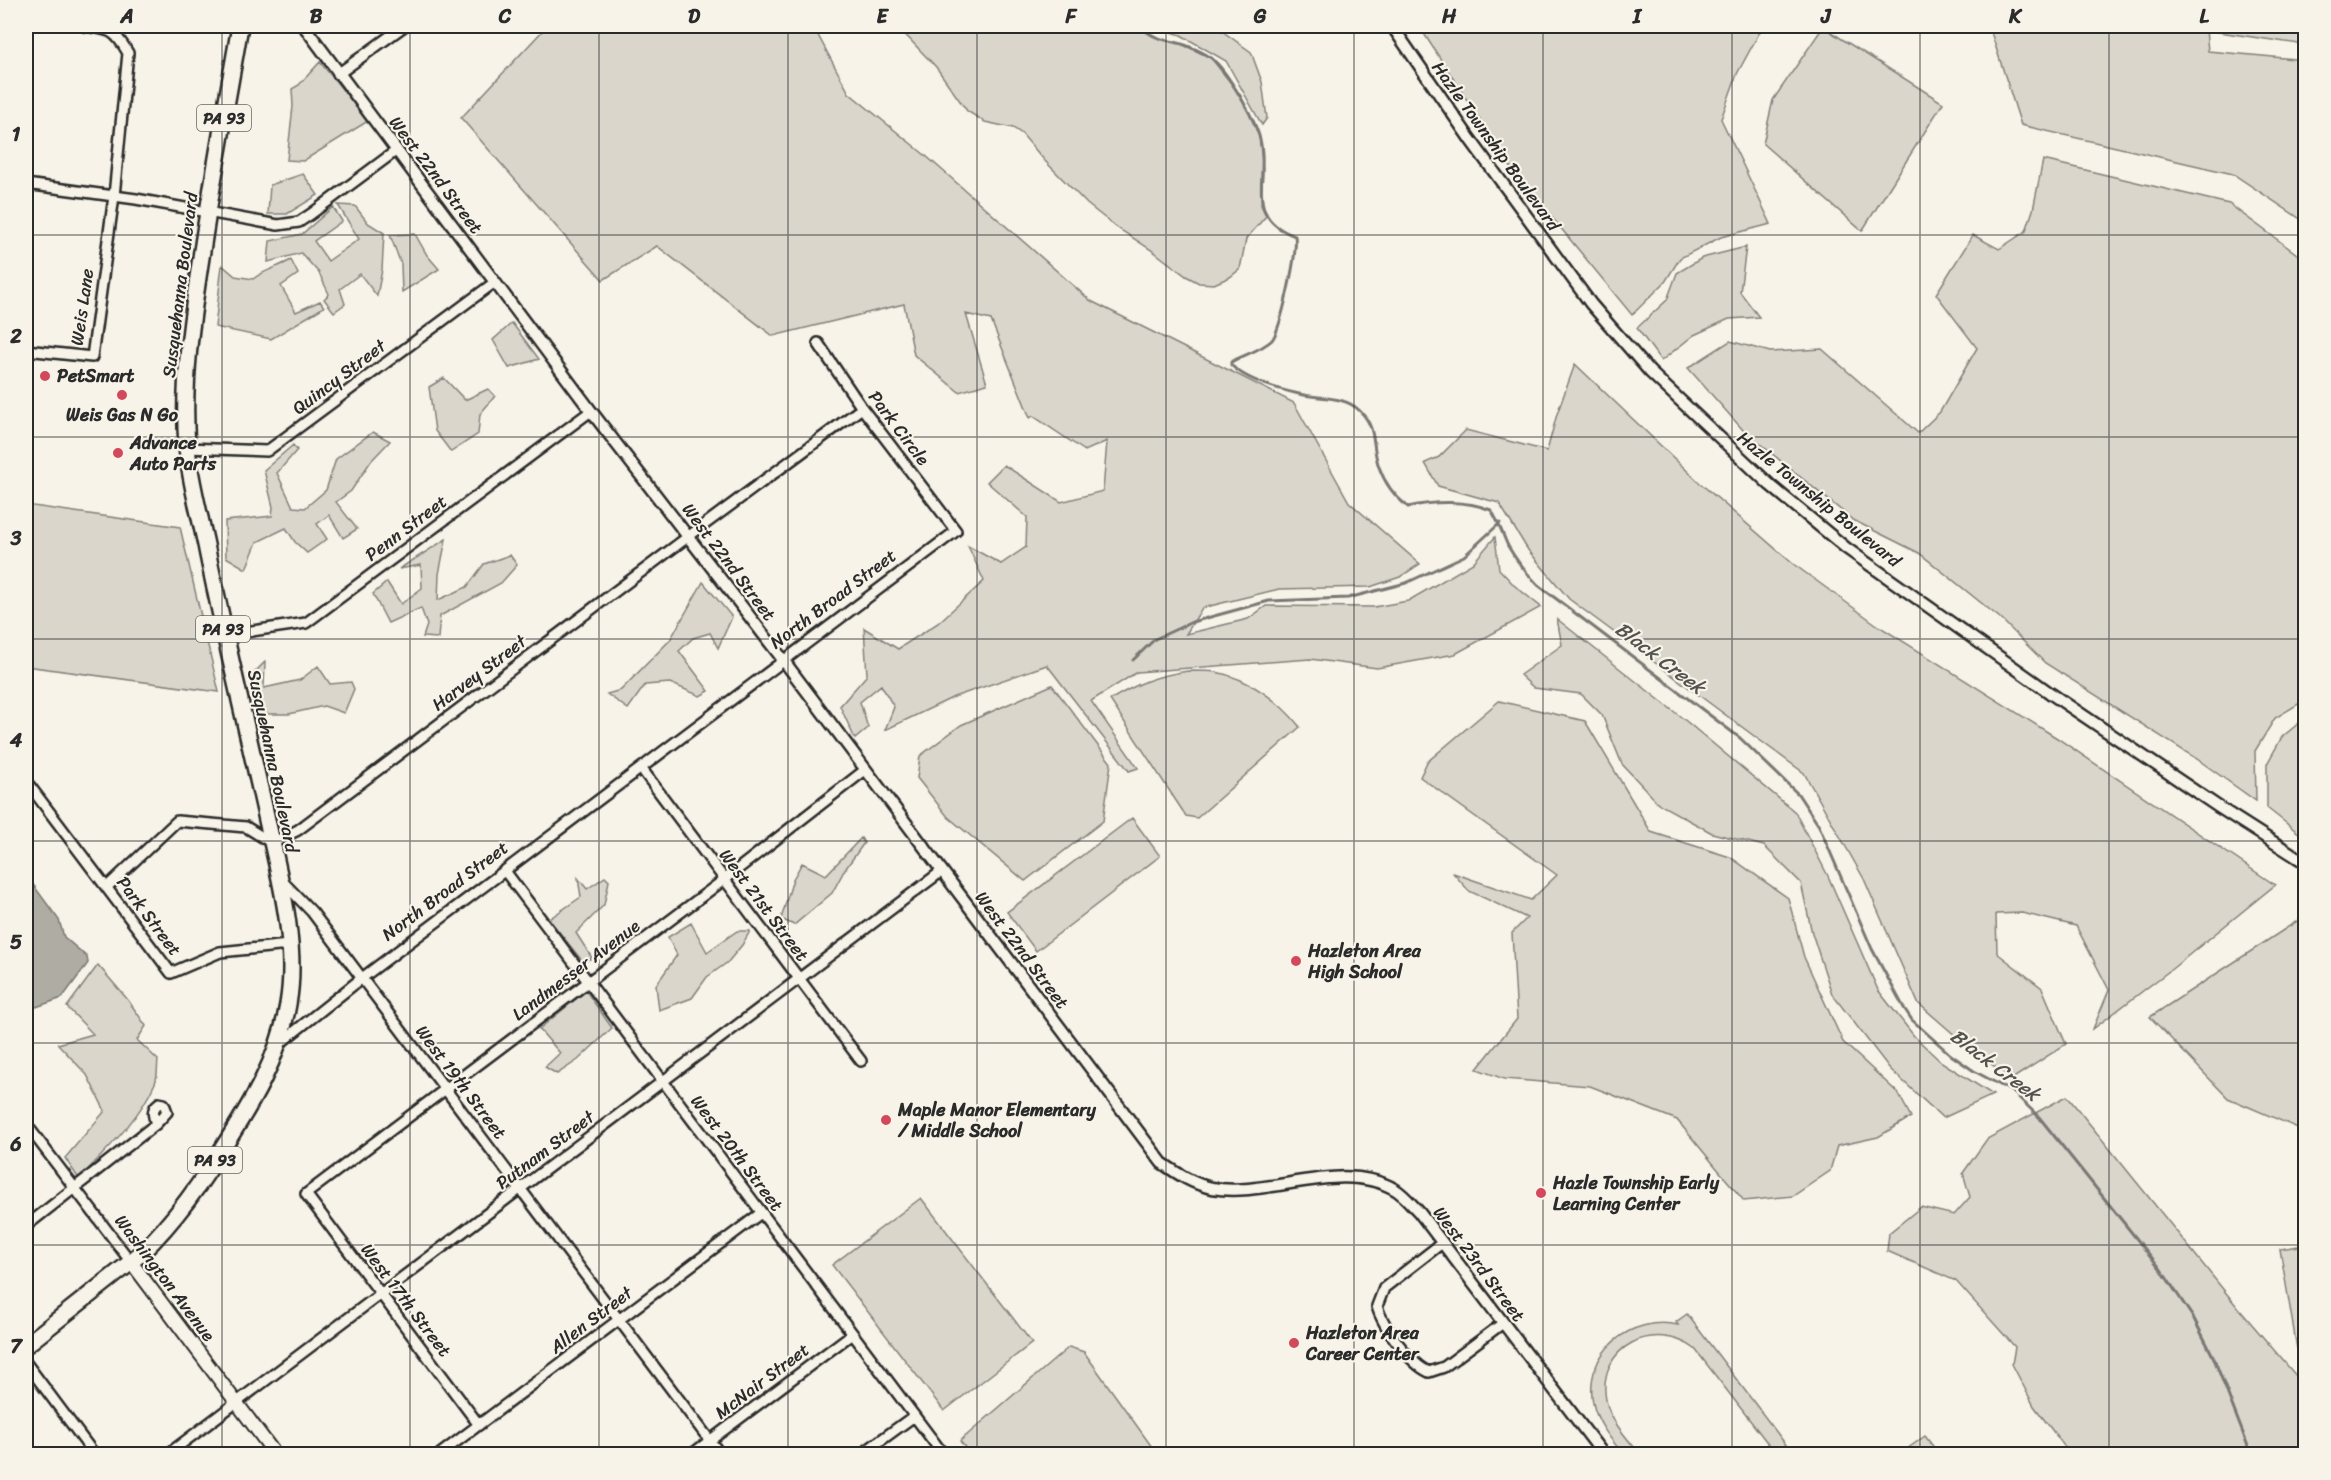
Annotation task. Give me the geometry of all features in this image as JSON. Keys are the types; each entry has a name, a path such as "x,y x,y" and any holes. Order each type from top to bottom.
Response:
{"highway":[{"name":"Susquehanna Boulevard","path":"240,26 208,211 186,364 187,448 225,635 279,878 289,945 289,1001 279,1044"},
{"name":"North Broad Street","path":"26,1345 132,1262 162,1233 213,1164 247,1111 266,1076 279,1044"}],"main road":[{"name":"Washington Avenue","path":"132,1262 275,1455"}],"street":[{"name":"Weis Lane","path":"26,350 92,357 114,196 128,53 119,38 109,29 84,26"},
{"name":"West 22nd Street","path":"304,26 591,411 784,661 1162,1163 1194,1182 1211,1188 1237,1189 1281,1184"},
{"path":"339,74 404,26"},
{"name":"Hazle Township Boulevard","path":"1392,26 1470,139 1591,304 1650,372 1770,485 1846,548 2050,693 2306,863"},
{"path":"26,184 208,211 270,225 292,224 311,214 397,150"},
{"name":"Quincy Street","path":"187,448 267,451 495,282"},
{"name":"Park Circle","path":"818,343 862,408 956,531"},
{"name":"Harvey Street","path":"272,843 298,830 862,408"},
{"name":"Penn Street","path":"225,635 306,623 591,411"},
{"name":"North Broad Street","path":"279,1044 362,978 956,531"},
{"name":"West 21st Street","path":"641,768 861,1061"},
{"name":"Landmesser Avenue","path":"306,1194 865,770"},
{"name":"Park Street","path":"26,781 171,973 220,952 289,945"},
{"path":"107,887 177,821 246,827 272,843"},
{"name":"West 20th Street","path":"505,871 943,1455"},
{"name":"Putnam Street","path":"168,1455 235,1402 521,1190 942,871"},
{"name":"West 19th Street","path":"279,878 312,912 720,1455"},
{"name":"Washington Avenue","path":"26,1124 132,1262"},
{"path":"26,1226 156,1124"},
{"name":"West 23rd Street","path":"1281,1184 1350,1178 1372,1181 1396,1190 1419,1212 1603,1455"},
{"name":"West 17th Street","path":"306,1194 479,1425"},
{"name":"Allen Street","path":"440,1455 761,1213"},
{"path":"1442,1243 1384,1288 1377,1306 1385,1324 1409,1356 1419,1368 1429,1372 1444,1367 1503,1323"},
{"name":"McNair Street","path":"692,1455 852,1334"},
{"path":"26,1363 94,1455"},
{"path":"862,1455 914,1416"}],"shaded area":[{"path":"547,26 813,26 849,93 925,155 1091,301 1294,403 1349,502 1420,564 1400,577 1370,587 1279,589 1202,608 1186,634 1248,619 1266,606 1374,607 1408,601 1473,563 1495,537 1499,569 1515,586 1541,607 1455,654 1377,668 1310,659 1137,672 1091,701 1138,768 1129,771 1047,665 954,697 885,730 894,707 881,685 860,702 868,728 855,739 840,706 867,675 864,628 898,649 938,623 984,581 968,546 1001,564 1026,547 1027,517 987,482 1004,465 1061,502 1103,491 1107,441 1085,451 1033,416 1030,418 991,320 966,314 987,384 959,392 914,355 904,304 773,336 657,246 603,280 461,118"},
{"path":"897,26 1139,26 1153,36 1184,45 1211,58 1241,96 1259,135 1263,172 1261,205 1266,216 1246,239 1240,269 1230,277 1214,284 1199,283 1116,227 1087,204 1022,134 1013,128 985,122 967,111 936,67"},
{"path":"1154,26 1215,26 1251,52 1262,82 1267,118 1262,125 1226,61 1181,35"},
{"path":"1419,26 1763,26 1737,74 1721,119 1771,224 1721,237 1680,258 1665,282 1632,315 1509,165"},
{"path":"1989,26 2305,26 2305,45 2206,30 2208,51 2305,60 2305,222 2233,174 2021,125"},
{"path":"1823,27 1943,103 1862,231 1763,144 1773,100"},
{"path":"320,62 368,121 303,161 287,160 293,106 292,89 299,85"},
{"path":"2043,160 2229,204 2305,260 2305,700 2275,718 2255,751 2256,801 2197,759 2045,663 2000,618 1919,553 1853,520 1743,430 1688,368 1730,341 1770,352 1822,349 1918,433 1940,412 1977,348 1936,294 1973,235 1999,249 2026,231 2033,210"},
{"path":"303,174 318,195 287,214 268,214 270,185"},
{"path":"338,205 355,206 368,223 384,233 382,270 377,296 360,274 340,289 345,304 334,312 324,299 329,294 319,273 301,253 268,262 270,241 302,234 333,207 342,221 314,241 328,261 359,239"},
{"path":"415,234 427,255 439,269 402,292 401,264 390,235"},
{"path":"1746,247 1740,292 1759,317 1729,319 1694,335 1661,361 1637,328 1667,300 1677,273 1702,258"},
{"path":"291,260 298,274 281,286 296,312 320,301 324,307 271,339 215,327 222,265 235,276 253,279"},
{"path":"512,323 539,359 509,368 493,340"},
{"path":"1575,364 1700,483 1792,563 1880,627 2057,738 2275,885 2173,968 2093,1029 2109,990 2076,926 2022,913 1996,914 1997,953 2042,988 2066,1044 2012,1079 1973,1051 1918,1003 1864,879 1804,773 1569,599 1528,550 1499,503 1438,486 1425,463 1439,457 1466,430 1547,451 1557,414"},
{"path":"444,378 465,400 488,389 495,396 480,414 478,434 451,452 435,431 429,387"},
{"path":"373,432 390,441 371,461 351,491 336,502 357,529 343,538 329,515 317,524 327,539 307,553 295,542 286,528 257,542 246,569 226,557 225,521 272,516 273,507 264,470 293,445 297,450 277,473 293,507 305,508 326,490 336,459"},
{"path":"26,505 180,527 219,692 26,666"},
{"path":"446,539 439,574 438,600 467,587 484,564 510,555 517,565 501,583 440,616 438,638 423,637 427,625 421,608 388,623 373,594 387,582 401,604 422,588 421,565 399,569"},
{"path":"703,582 732,617 718,648 710,633 693,638 679,651 709,691 700,696 670,683 645,685 628,709 607,694 621,690 670,640"},
{"path":"1557,619 1686,721 1795,812 1828,876 1878,990 1914,1036 1940,1061 1993,1095 1943,1118 1890,1069 1832,994 1812,933 1801,883 1764,846 1712,833 1659,804 1622,764 1602,715 1581,694 1534,688 1520,675 1562,645"},
{"path":"265,662 264,688 300,680 318,666 330,684 351,682 354,689 344,713 324,706 289,714 264,714 253,674"},
{"path":"1188,671 1216,672 1241,680 1263,692 1283,708 1300,727 1197,818 1186,816 1110,700 1147,681"},
{"path":"1052,685 1111,763 1103,821 1025,881 948,817 917,778 920,756 961,725"},
{"path":"1499,701 1585,721 1651,832 1730,857 1788,898 1804,957 1843,1042 1898,1093 1911,1117 1878,1137 1837,1146 1830,1171 1793,1196 1744,1201 1677,1120 1590,1086 1504,1079 1477,1069 1517,1019 1512,933 1527,918 1469,891 1453,873 1531,900 1557,875 1420,777 1427,762"},
{"path":"2305,718 2305,838 2267,808 2267,764 2282,737"},
{"path":"1132,818 1160,856 1036,951 1007,912"},
{"path":"861,838 864,843 832,893 794,925 781,919 793,879 802,863 826,875"},
{"path":"26,875 59,920 64,937 87,957 88,963 62,998 36,1007 26,993"},
{"path":"605,877 609,881 604,905 576,933 592,958 583,962 549,919 581,897 578,878 587,889"},
{"path":"2305,916 2305,1131 2228,1098 2150,1017"},
{"path":"691,923 707,952 737,931 750,931 728,962 707,977 692,998 659,1010 656,985 677,955 668,937"},
{"path":"98,965 128,1000 146,1026 137,1040 158,1060 157,1074 155,1083 140,1110 111,1146 79,1179 65,1158 105,1111 87,1075 58,1044 93,1034 67,1007"},
{"path":"586,991 612,1028 578,1060 557,1074 545,1067 560,1053 539,1029"},
{"path":"2067,1096 2239,1309 2303,1384 2280,1249 2305,1245 2305,1454 2070,1454 2034,1406 2012,1364 2015,1347 1956,1281 1887,1251 1889,1233 1921,1207 1954,1215 1970,1197 1963,1173 1987,1139"},
{"path":"921,1198 1032,1343 944,1411 832,1265"},
{"path":"1687,1314 1793,1454 1776,1454 1695,1349 1679,1340 1663,1337 1647,1338 1632,1343 1619,1352 1610,1365 1605,1381 1606,1400 1611,1415 1640,1454 1623,1454 1609,1437 1593,1403 1592,1385 1595,1368 1603,1353 1614,1341 1628,1332 1660,1323 1678,1325 1676,1322"},
{"path":"1069,1347 1084,1352 1157,1454 970,1454 960,1441"},
{"path":"1925,1436 1939,1454 1900,1454"}],"waterway":[{"name":"Black Creek","path":"1139,26 1158,38 1204,53 1223,70 1243,101 1257,130 1262,161 1261,191 1268,217 1278,227 1295,236 1291,273 1276,333 1268,344 1231,362 1231,365 1245,376 1272,387 1306,396 1339,400 1354,406 1366,418 1372,431 1377,459 1384,479 1403,503 1408,507 1461,503 1491,510 1511,551 1538,585 1740,738 1798,794 1819,826 1872,949 1912,1020 1951,1055 1974,1071 2013,1092 2039,1117 2160,1268 2194,1319 2213,1356 2251,1454"},
{"path":"1133,660 1155,639 1192,622 1269,601 1348,598 1406,583 1464,556 1500,523"}],"place":[{"name":"PetSmart","path":"45,376"},
{"name":"Weis Gas N Go","path":"122,395"},
{"name":"Advance Auto Parts","path":"118,453"},
{"name":"Hazleton Area High School","path":"1296,961"},
{"name":"Maple Manor Elementary / Middle School","path":"886,1120"},
{"name":"Hazle Township Early Learning Center","path":"1541,1193"},
{"name":"Hazleton Area Career Center","path":"1294,1343"}]}
